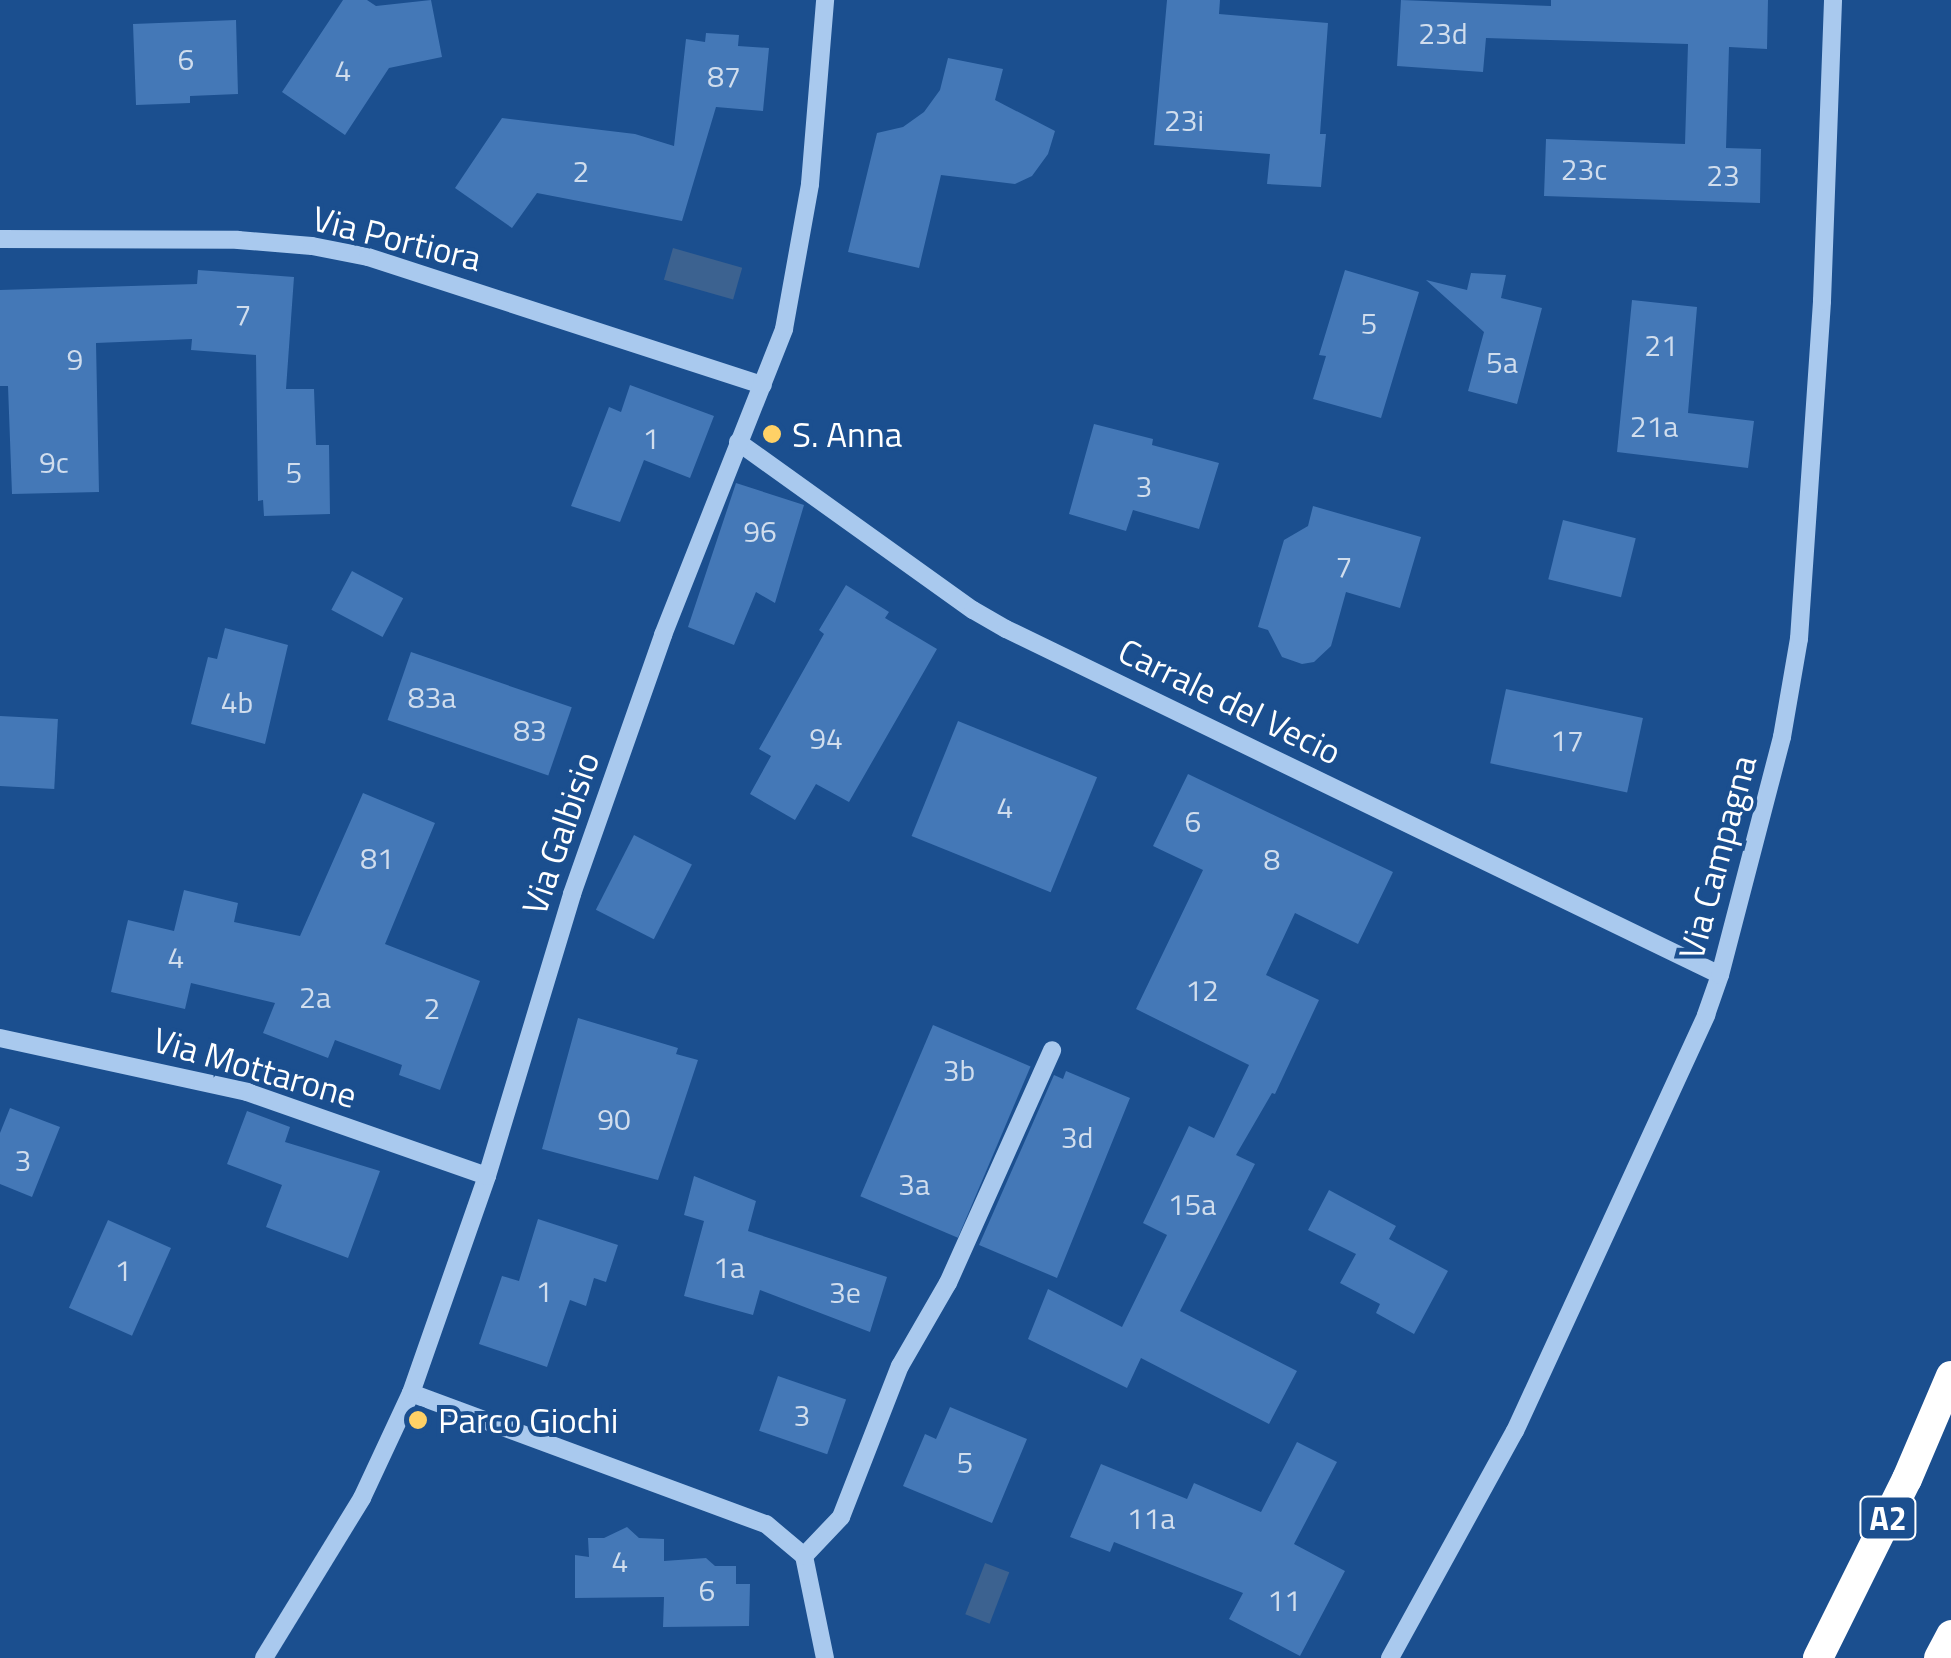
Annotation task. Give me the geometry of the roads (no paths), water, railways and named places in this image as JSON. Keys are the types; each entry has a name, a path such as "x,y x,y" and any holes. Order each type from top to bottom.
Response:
{"highway":[{"name":"A2","path":"1818,1658 1907,1479 1951,1376"},
{"path":"1939,1658 1951,1635"}],"street":[{"name":"Via Galbisio","path":"264,1658 362,1498 411,1393 487,1176 572,894 738,442 784,329 812,166 824,0"},
{"name":"Via Campagna","path":"1390,1658 1515,1431 1706,1016 1720,975 1782,738 1799,639 1819,358 1833,0"},
{"name":"Via Portiora","path":"0,240 219,240 312,246 368,257 763,385"},
{"name":"Carrale del Vecio","path":"738,442 973,610 1006,629 1720,975"},
{"name":"Via Mottarone","path":"0,1038 247,1092 487,1176"},
{"path":"804,1556 841,1517 900,1366 948,1284 1052,1050"},
{"path":"411,1393 749,1516 787,1539 804,1556 824,1658"}],"water":[{"path":"673,248 742,268 733,300 664,280"},
{"path":"985,1563 1009,1572 990,1624 965,1614"}],"place":[{"name":"S. Anna","path":"772,434"},
{"name":"Parco Giochi","path":"418,1420"}]}
